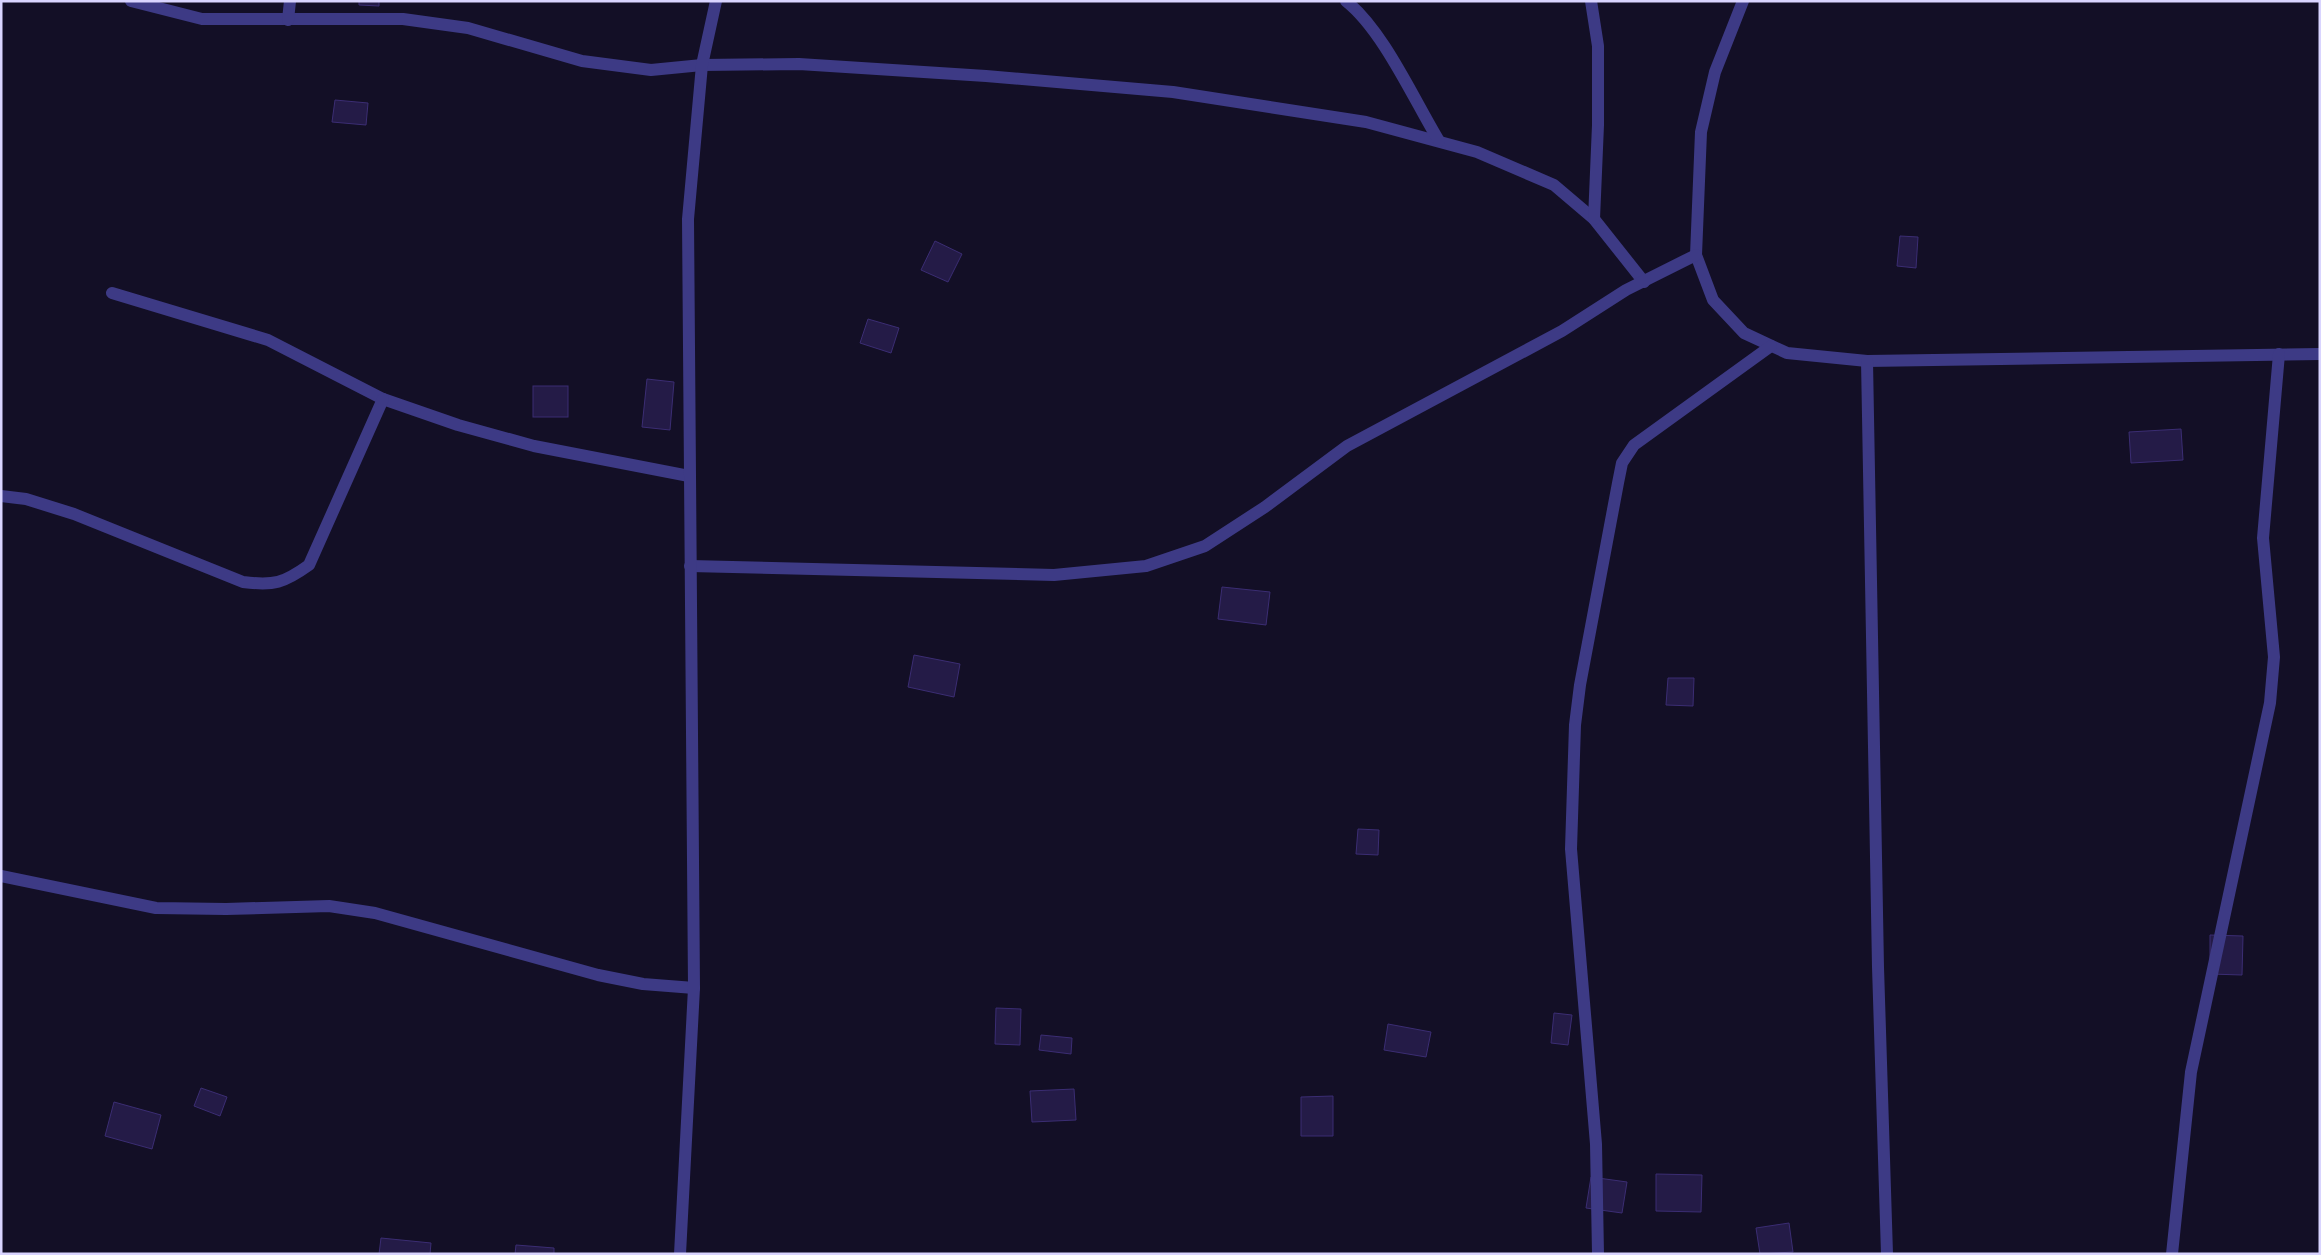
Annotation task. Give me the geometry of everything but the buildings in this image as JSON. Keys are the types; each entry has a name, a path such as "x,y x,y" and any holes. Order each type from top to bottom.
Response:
{"street":[{"path":"131,1 202,19 403,19 468,28 582,61 651,70 702,65 799,64 986,76 1173,92 1366,122 1477,152 1554,185 1594,219 1644,282"},
{"path":"288,20 290,1"},
{"path":"680,1254 694,988 688,219 702,65 716,1"},
{"path":"1346,1 1357,10 1385,49 1439,141"},
{"path":"1591,1 1598,46 1598,124 1594,219"},
{"path":"1743,1 1715,72 1701,132 1696,255 1713,300 1744,333 1788,353 1868,361 2320,354"},
{"path":"690,566 1054,575 1146,566 1205,546 1265,507 1347,446 1562,331 1626,290 1696,255"},
{"path":"112,293 268,340 383,399 458,425 534,446 689,476"},
{"path":"1598,1254 1596,1144 1571,849 1575,725 1580,685 1618,483 1622,463 1634,445 1771,346"},
{"path":"2172,1254 2191,1072 2270,703 2274,658 2263,538 2279,354"},
{"path":"1868,361 1878,968 1887,1254"},
{"path":"1,496 26,500 74,514 244,582 270,585 290,579 309,565 383,399"},
{"path":"1,876 156,908 226,909 329,906 374,913 598,975 643,984 694,988"}]}
